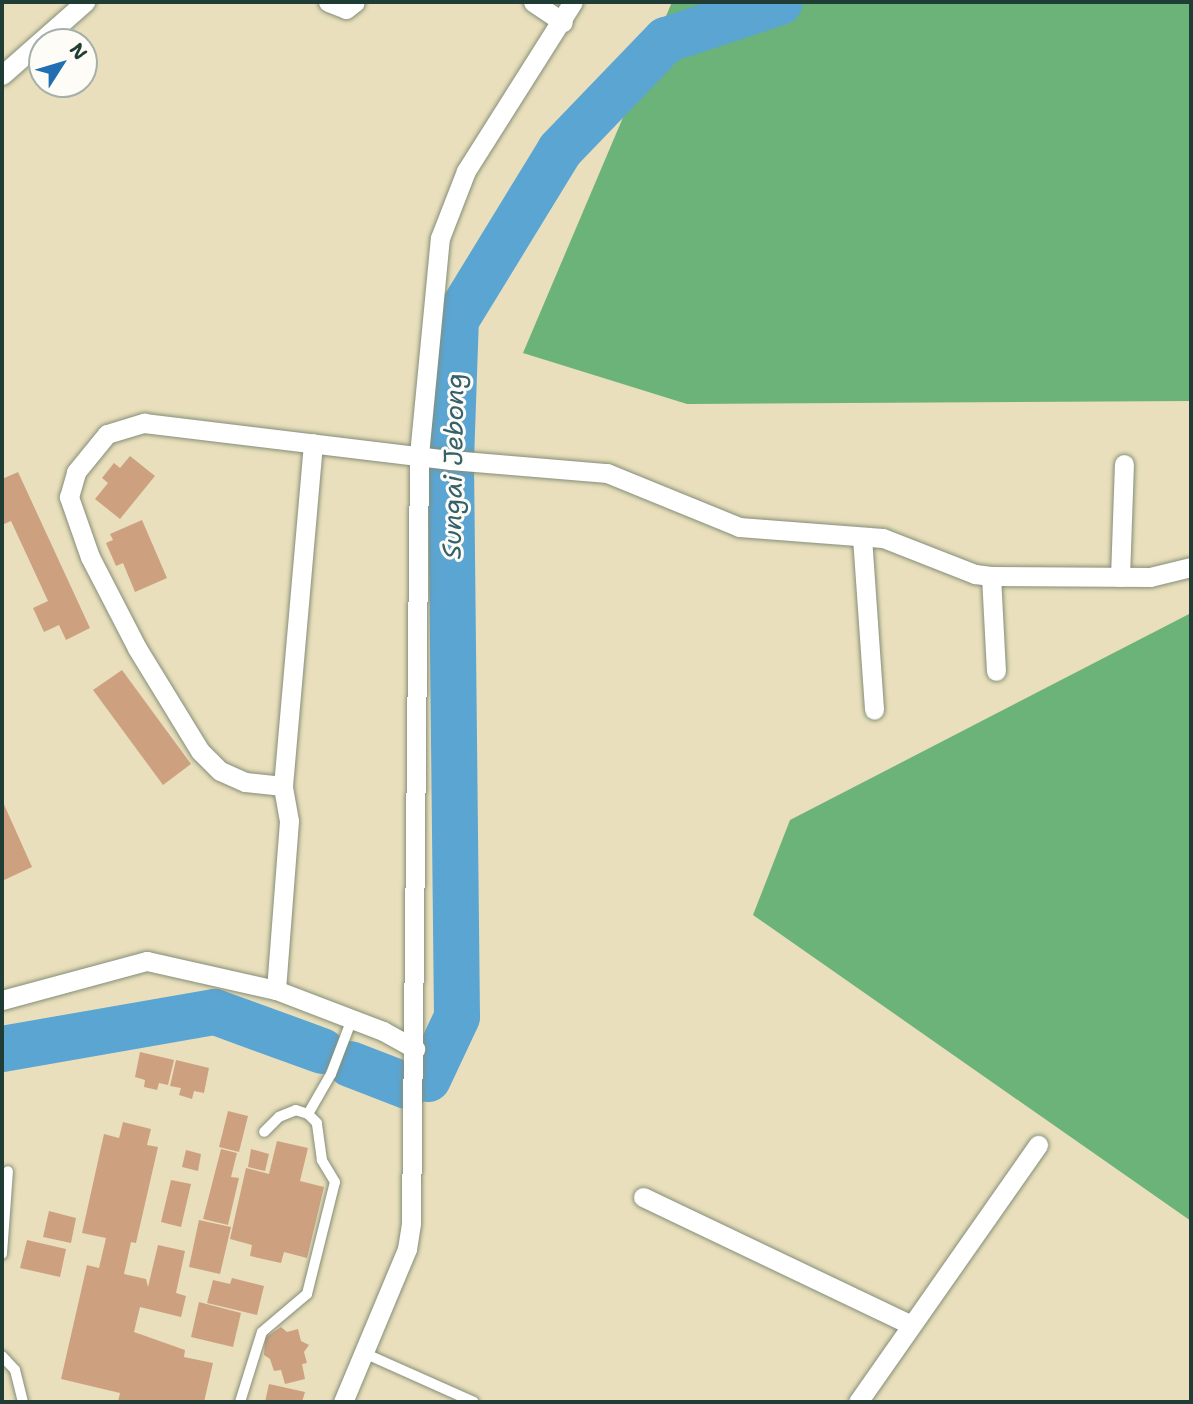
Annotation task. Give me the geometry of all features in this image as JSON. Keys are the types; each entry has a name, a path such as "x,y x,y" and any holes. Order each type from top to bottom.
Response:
{"street":[{"path":"2,75 85,2"},
{"path":"328,2 346,9 355,2"},
{"path":"533,2 563,22"},
{"path":"343,1402 407,1249 415,1049 419,454 440,238 466,171 563,22 573,2"},
{"path":"283,786 232,777 220,771 200,751 137,648 90,557 69,496 76,472 92,449 123,427 144,423 607,473 739,527 883,538 991,576 1150,577 1191,567"},
{"path":"276,990 289,821 283,786 313,443"},
{"path":"1120,577 1124,464"},
{"path":"862,537 874,710"},
{"path":"991,576 996,671"},
{"path":"2,1000 147,961 276,990 352,1018 415,1049"},
{"path":"858,1402 909,1324 1038,1145"},
{"path":"643,1197 909,1324"}],"lane":[{"path":"308,1114 331,1074 352,1018"},
{"path":"240,1402 262,1332 307,1294 335,1182 322,1160 317,1123 308,1114 296,1110 279,1117 264,1132"},
{"path":"2,1254 8,1171"},
{"path":"364,1353 474,1402"},
{"path":"2,1356 15,1370 23,1402"}],"green space":[{"path":"672,2 1191,2 1191,401 687,404 523,353"},
{"path":"1191,613 1191,1221 753,915 790,820"}],"building":[{"path":"130,456 155,476 120,519 95,499 108,483 102,478 114,463 120,468"},
{"path":"18,472 90,628 66,640 59,625 44,632 33,608 48,601 11,521 2,525 2,479"},
{"path":"142,520 167,578 135,592 123,563 116,566 106,543 113,540 110,534"},
{"path":"122,670 191,764 163,785 93,690"},
{"path":"2,800 32,867 2,881"},
{"path":"140,1052 174,1060 168,1085 159,1083 157,1090 144,1087 145,1080 135,1077"},
{"path":"176,1060 209,1068 204,1093 194,1091 192,1099 179,1095 181,1088 170,1086"},
{"path":"228,1111 248,1116 239,1152 219,1147"},
{"path":"123,1122 151,1129 147,1145 158,1147 136,1243 131,1242 124,1274 146,1279 148,1287 158,1245 185,1251 176,1293 186,1296 181,1317 140,1307 134,1332 185,1350 184,1357 213,1363 204,1402 118,1402 120,1393 61,1379 87,1265 99,1268 106,1238 82,1233 104,1134 119,1138"},
{"path":"277,1141 308,1148 300,1181 324,1187 307,1258 284,1252 281,1263 250,1256 252,1245 230,1239 246,1168 269,1174"},
{"path":"221,1149 237,1153 231,1177 239,1178 228,1225 203,1219"},
{"path":"251,1149 269,1154 265,1171 248,1167"},
{"path":"186,1150 201,1154 198,1171 182,1167"},
{"path":"171,1180 191,1184 181,1227 161,1222"},
{"path":"49,1211 76,1218 71,1243 43,1237"},
{"path":"199,1220 231,1227 220,1274 189,1267"},
{"path":"27,1240 66,1249 60,1277 20,1268"},
{"path":"232,1278 264,1286 257,1315 207,1303 213,1280 230,1284"},
{"path":"199,1302 241,1313 233,1347 191,1337"},
{"path":"281,1327 287,1332 298,1329 301,1341 309,1345 304,1352 307,1363 302,1364 305,1379 285,1384 281,1370 274,1371 270,1359 264,1355 265,1338"},
{"path":"269,1384 305,1392 302,1402 265,1402"}],"waterway":[{"name":"Sungai Jebong","path":"428,1079 457,1017 451,460 456,320 560,150 666,40 780,2"},
{"name":"Sungai Jebong","path":"2,1049 215,1012 322,1051"},
{"name":"Sungai Jebong","path":"350,1064 407,1086"}]}
